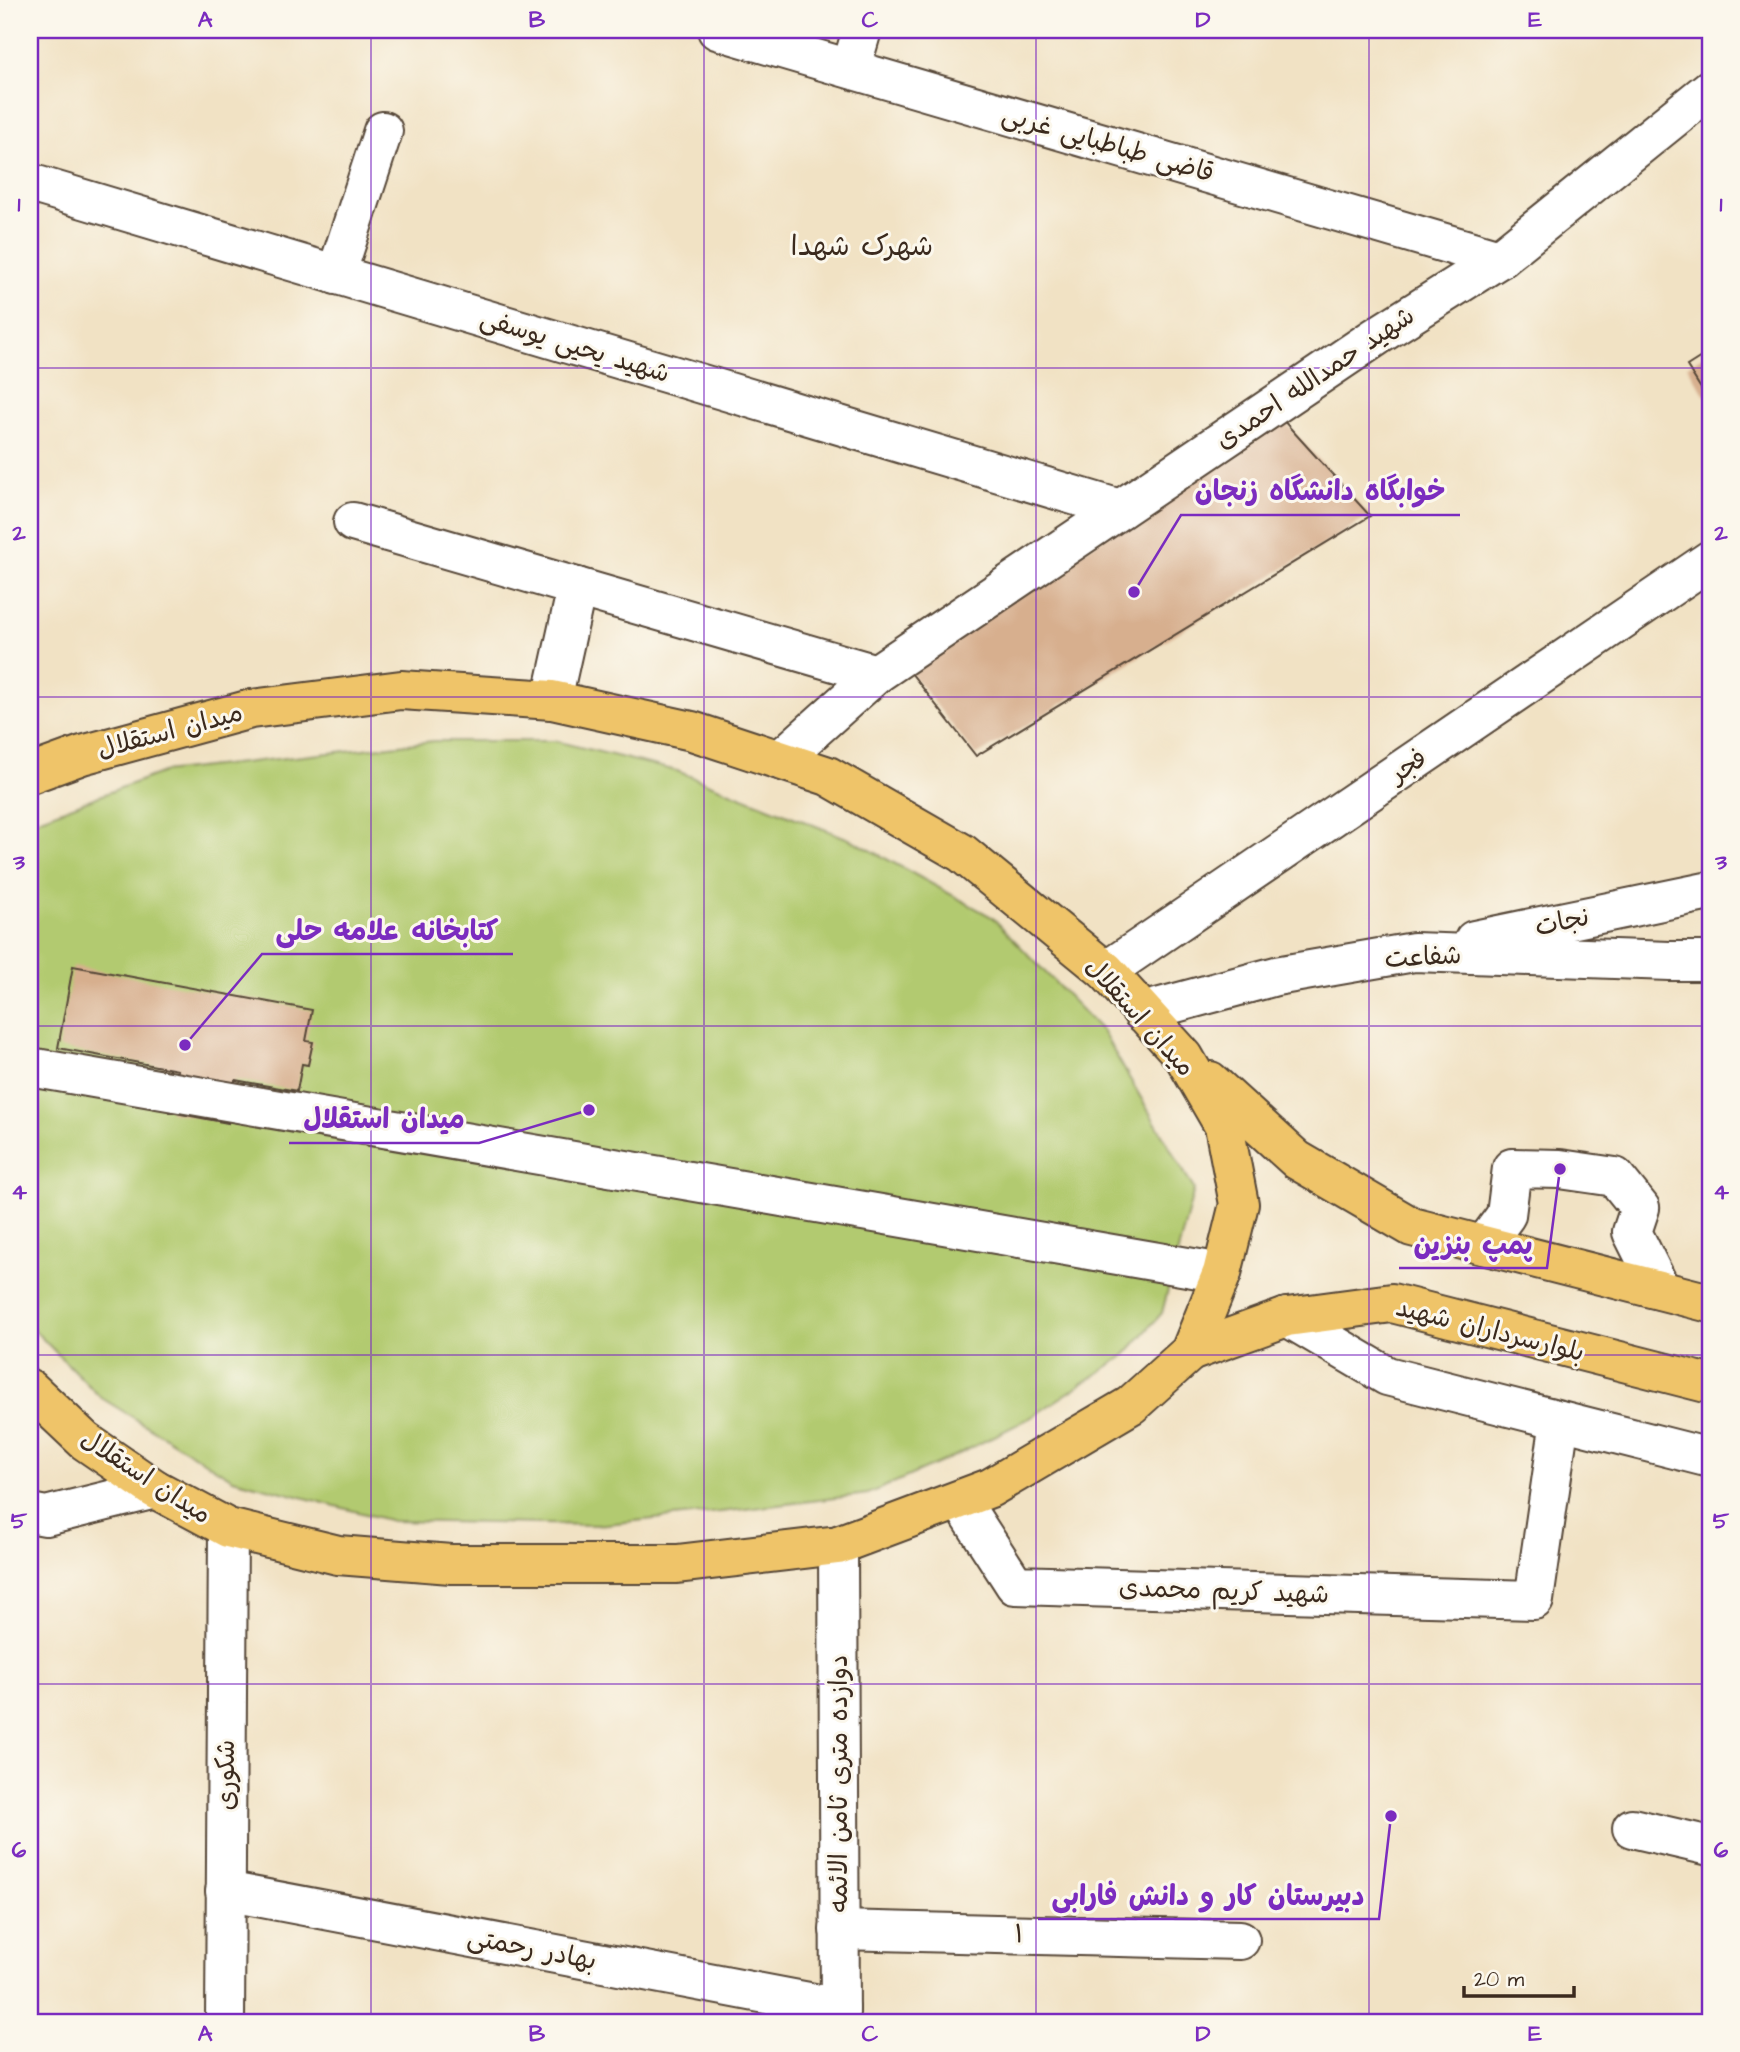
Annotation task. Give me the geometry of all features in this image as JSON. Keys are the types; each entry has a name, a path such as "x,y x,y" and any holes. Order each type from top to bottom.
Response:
{"main road":[{"name":"میدان استقلال","path":"30,774 82,755 251,709 401,690 552,700 692,731 828,776 962,853 1106,971 1184,1057 1224,1126 1239,1204 1222,1273 1190,1352 1131,1405 989,1488 838,1545 677,1564 451,1564 338,1555 228,1528 155,1489 85,1441 30,1390"},
{"path":"1184,1057 1297,1160 1412,1227 1710,1303"},
{"name":"بلوارسرداران شهید","path":"1190,1352 1287,1317 1392,1303 1710,1384"}],"street":[{"name":"قاضی طباطبایی غربی","path":"717,30 1499,259"},
{"path":"851,68 862,30"},
{"name":"شهید حمدالله احمدی","path":"780,760 876,674 1377,336 1499,259 1710,89"},
{"path":"336,275 383,131"},
{"name":"شهید یحیی یوسفی","path":"30,183 1120,509"},
{"path":"353,522 876,674"},
{"name":"فجر","path":"1106,971 1710,560"},
{"path":"552,700 577,587"},
{"name":"نجات","path":"1414,952 1710,891"},
{"name":"شفاعت","path":"1142,1012 1276,976 1414,952 1710,961"},
{"path":"30,1068 1222,1273"},
{"path":"1483,1245 1506,1215 1512,1168 1560,1169 1615,1177 1640,1208 1632,1231 1661,1290"},
{"path":"1287,1317 1387,1376 1710,1458"},
{"name":"شهید کریم محمدی","path":"960,1500 1015,1585 1534,1600 1560,1420"},
{"path":"30,1513 47,1516 155,1489"},
{"name":"شکوری","path":"225,2022 228,1528"},
{"name":"دوازده متری ثامن الائمه","path":"838,1545 840,2015"},
{"path":"1632,1828 1710,1846"},
{"name":"بهادر رحمتی","path":"225,1891 840,2015"},
{"name":"۱","path":"839,1930 1240,1940"}],"green space":[{"path":"434,741 555,741 677,771 854,841 992,917 1102,1031 1194,1189 1162,1313 1124,1356 1030,1418 957,1455 868,1494 597,1525 392,1521 233,1479 100,1397 30,1326 30,822 163,772"}],"building":[{"path":"1710,341 1708,400 1687,366 1709,352 1705,345"},
{"path":"1282,419 1370,516 976,756 908,669"},
{"path":"73,966 312,1010 306,1041 313,1042 308,1065 302,1064 297,1091 235,1080 228,1123 170,1112 178,1070 58,1048"}],"place":[{"name":"خوابگاه دانشگاه زنجان","path":"1134,592"},
{"name":"کتابخانه علامه حلی","path":"185,1045"},
{"name":"میدان استقلال","path":"589,1110"},
{"name":"پمپ بنزین","path":"1560,1169"},
{"name":"دبیرستان کار و دانش فارابی","path":"1391,1816"}],"district":[{"name":"شهرک شهدا","path":"862,246"}]}
